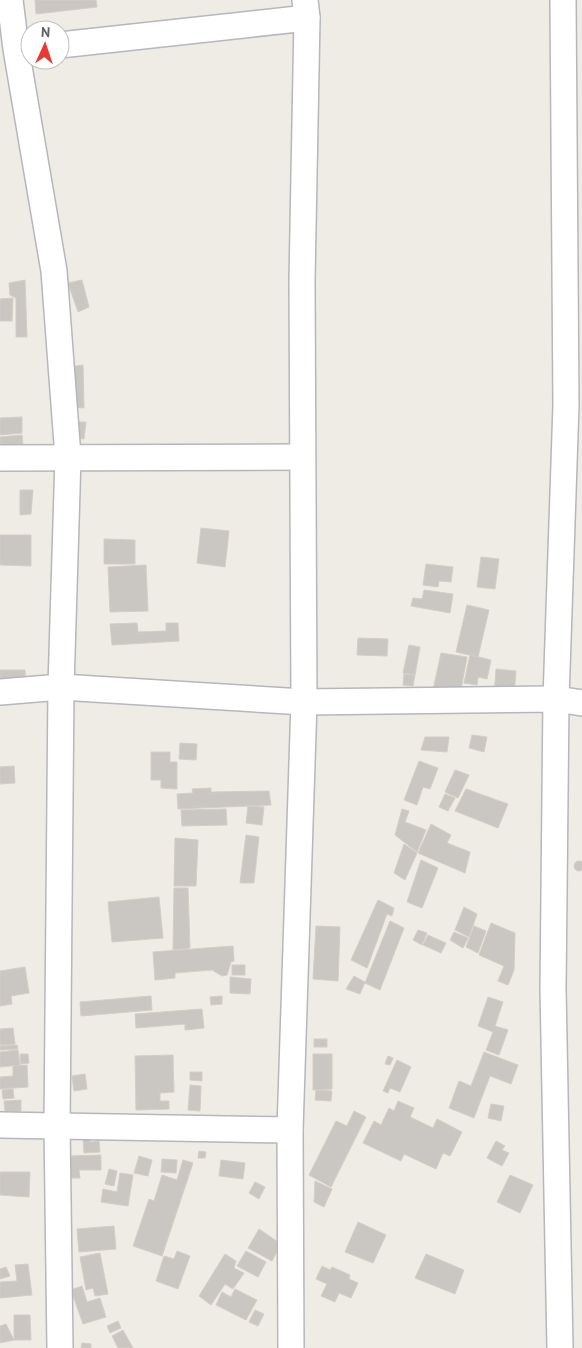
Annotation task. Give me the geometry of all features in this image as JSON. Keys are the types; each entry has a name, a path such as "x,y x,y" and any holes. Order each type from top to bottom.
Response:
{"street":[{"path":"10,0 15,49 54,271 68,456 61,687 57,1126 60,1348"},
{"path":"560,1348 553,989 556,699 574,406 573,138 563,0"},
{"path":"70,43 306,9 302,281 304,702 290,1130 291,1348"},
{"path":"0,458 68,456 302,457"},
{"path":"0,692 61,687 304,702 556,699 582,703"},
{"path":"0,1125 290,1130"}],"building":[{"path":"35,0 96,0 97,7 36,14"},
{"path":"25,280 27,337 16,337 16,298 10,295 9,283"},
{"path":"82,280 89,307 78,312 68,283"},
{"path":"13,298 12,321 0,321 0,299"},
{"path":"83,365 84,408 71,407 69,367"},
{"path":"22,417 22,433 0,435 0,418"},
{"path":"71,422 86,422 84,439 71,437"},
{"path":"22,435 23,445 0,447 0,437"},
{"path":"20,490 33,490 31,514 20,515"},
{"path":"201,528 229,531 225,567 197,563"},
{"path":"0,535 31,535 31,566 0,565"},
{"path":"104,539 135,540 135,564 104,564"},
{"path":"481,557 499,559 495,589 477,587"},
{"path":"426,564 453,567 451,582 439,581 438,587 423,585"},
{"path":"146,565 148,611 110,612 108,567"},
{"path":"424,590 453,594 450,613 411,606 413,598 422,599"},
{"path":"467,605 489,610 478,657 456,652"},
{"path":"137,623 138,632 166,631 166,623 178,623 179,641 112,645 110,624"},
{"path":"358,638 388,639 387,656 357,655"},
{"path":"409,645 420,647 415,675 403,673"},
{"path":"441,653 467,657 460,695 433,690"},
{"path":"470,655 491,660 487,679 478,677 477,685 464,683"},
{"path":"496,669 516,671 513,706 494,697"},
{"path":"0,670 25,670 26,687 0,687"},
{"path":"404,674 415,675 413,686 403,685"},
{"path":"472,735 487,737 484,752 469,748"},
{"path":"425,737 449,737 447,752 421,750"},
{"path":"180,743 197,744 196,760 179,759"},
{"path":"151,752 170,752 170,762 177,762 177,789 161,788 161,780 151,780"},
{"path":"419,761 438,768 430,789 423,787 417,805 404,800"},
{"path":"14,766 15,783 0,784 0,767"},
{"path":"455,770 469,775 458,798 445,792"},
{"path":"211,788 211,792 269,791 271,805 178,809 177,794 193,793 192,789"},
{"path":"466,789 508,804 498,828 455,811"},
{"path":"445,794 455,798 448,811 439,807"},
{"path":"248,806 264,807 262,825 246,823"},
{"path":"226,809 227,825 182,826 181,810"},
{"path":"402,809 409,811 405,822 426,830 417,852 395,835"},
{"path":"431,824 451,835 447,843 470,852 465,873 418,853"},
{"path":"246,835 259,837 254,883 240,883"},
{"path":"175,838 198,840 196,886 174,886"},
{"path":"404,844 417,853 405,880 394,873"},
{"path":"421,860 438,868 422,908 407,902"},
{"path":"579,861 584,866 579,871 574,866"},
{"path":"174,888 188,888 190,948 173,950"},
{"path":"159,897 163,938 112,942 108,902"},
{"path":"378,900 394,908 392,916 387,914 367,968 351,960"},
{"path":"464,907 477,914 469,937 455,930"},
{"path":"390,921 404,928 380,990 365,983"},
{"path":"491,923 515,933 514,970 508,985 498,981 504,966 479,955"},
{"path":"316,926 340,927 338,981 313,979"},
{"path":"474,926 486,931 478,953 466,947"},
{"path":"418,930 427,933 422,945 413,940"},
{"path":"454,932 468,938 463,948 450,940"},
{"path":"428,935 446,943 441,953 423,945"},
{"path":"233,946 234,961 231,962 227,975 222,976 212,970 175,973 175,978 155,980 153,952"},
{"path":"232,965 245,965 245,975 232,975"},
{"path":"25,967 29,993 11,996 12,1004 0,1006 0,971"},
{"path":"354,976 365,982 360,994 346,989"},
{"path":"230,977 251,979 250,994 230,993"},
{"path":"151,996 152,1010 81,1016 80,1002"},
{"path":"222,996 222,1004 211,1005 210,997"},
{"path":"488,997 503,1002 495,1026 508,1030 499,1055 486,1050 493,1032 478,1026"},
{"path":"202,1009 204,1028 185,1030 185,1024 136,1028 135,1014"},
{"path":"13,1028 15,1044 0,1045 0,1029"},
{"path":"314,1039 327,1039 327,1047 314,1047"},
{"path":"17,1045 18,1049 0,1050 0,1046"},
{"path":"18,1050 20,1065 0,1067 0,1052"},
{"path":"484,1052 518,1065 511,1084 490,1076 474,1118 449,1108 459,1081 471,1086"},
{"path":"20,1054 28,1054 29,1063 21,1064"},
{"path":"313,1054 332,1054 332,1089 313,1090"},
{"path":"173,1055 174,1092 160,1093 160,1101 169,1101 169,1109 136,1110 135,1056"},
{"path":"388,1056 393,1058 390,1065 385,1064"},
{"path":"397,1060 411,1067 400,1092 390,1088 388,1093 383,1091"},
{"path":"27,1065 28,1087 0,1089 0,1077 13,1076 13,1066"},
{"path":"190,1072 202,1072 202,1081 190,1080"},
{"path":"85,1074 87,1089 74,1091 72,1076"},
{"path":"190,1085 201,1086 200,1111 188,1110"},
{"path":"13,1089 14,1098 3,1099 2,1090"},
{"path":"316,1090 332,1091 331,1101 315,1100"},
{"path":"21,1100 21,1111 5,1112 4,1101"},
{"path":"398,1101 414,1108 410,1117 433,1128 437,1119 462,1132 450,1156 443,1153 436,1169 404,1154 401,1161 363,1143 374,1121 381,1125 389,1108 394,1111"},
{"path":"491,1104 504,1106 501,1121 488,1118"},
{"path":"354,1111 366,1117 331,1187 309,1175 336,1121 347,1126"},
{"path":"90,1135 90,1142 99,1141 100,1152 84,1153 83,1136"},
{"path":"496,1141 505,1146 502,1150 509,1153 502,1166 487,1158"},
{"path":"199,1151 206,1152 205,1158 198,1158"},
{"path":"101,1155 101,1170 79,1170 80,1178 69,1178 69,1156"},
{"path":"139,1156 152,1160 148,1176 134,1173"},
{"path":"162,1159 177,1160 176,1173 161,1172"},
{"path":"183,1160 193,1163 162,1256 133,1246 149,1199 154,1201 162,1175 177,1180"},
{"path":"221,1160 245,1163 243,1179 219,1176"},
{"path":"109,1169 117,1171 114,1186 105,1184"},
{"path":"0,1172 30,1172 29,1197 0,1195"},
{"path":"120,1173 133,1175 128,1206 101,1202 103,1189 117,1192"},
{"path":"510,1175 533,1185 520,1213 497,1202"},
{"path":"315,1181 332,1189 324,1207 314,1202"},
{"path":"255,1182 265,1187 259,1199 249,1193"},
{"path":"358,1222 386,1235 373,1263 345,1252"},
{"path":"114,1226 116,1249 79,1252 77,1229"},
{"path":"259,1229 281,1244 272,1261 248,1248"},
{"path":"177,1251 190,1256 178,1289 156,1281 164,1256 174,1259"},
{"path":"246,1251 266,1262 258,1277 237,1266"},
{"path":"100,1253 108,1294 95,1296 93,1288 86,1290 80,1257"},
{"path":"225,1254 236,1261 234,1268 244,1273 233,1289 225,1284 211,1305 199,1296"},
{"path":"426,1254 464,1270 455,1294 415,1278"},
{"path":"28,1264 32,1295 0,1298 0,1282 17,1281 15,1265"},
{"path":"322,1266 330,1270 332,1267 350,1275 349,1279 358,1283 351,1298 339,1293 335,1302 321,1296 327,1284 316,1279"},
{"path":"6,1267 10,1276 0,1279 0,1269"},
{"path":"82,1286 87,1302 100,1298 106,1317 83,1324 71,1290"},
{"path":"235,1289 257,1300 246,1320 216,1305 222,1292 231,1297"},
{"path":"255,1310 264,1314 258,1326 249,1322"},
{"path":"14,1315 30,1315 31,1340 14,1340"},
{"path":"118,1321 121,1328 110,1333 107,1326"},
{"path":"6,1324 14,1340 0,1343 0,1326"},
{"path":"123,1330 133,1348 118,1348 112,1336"},
{"path":"82,1343 91,1344 91,1348 81,1348"}]}
